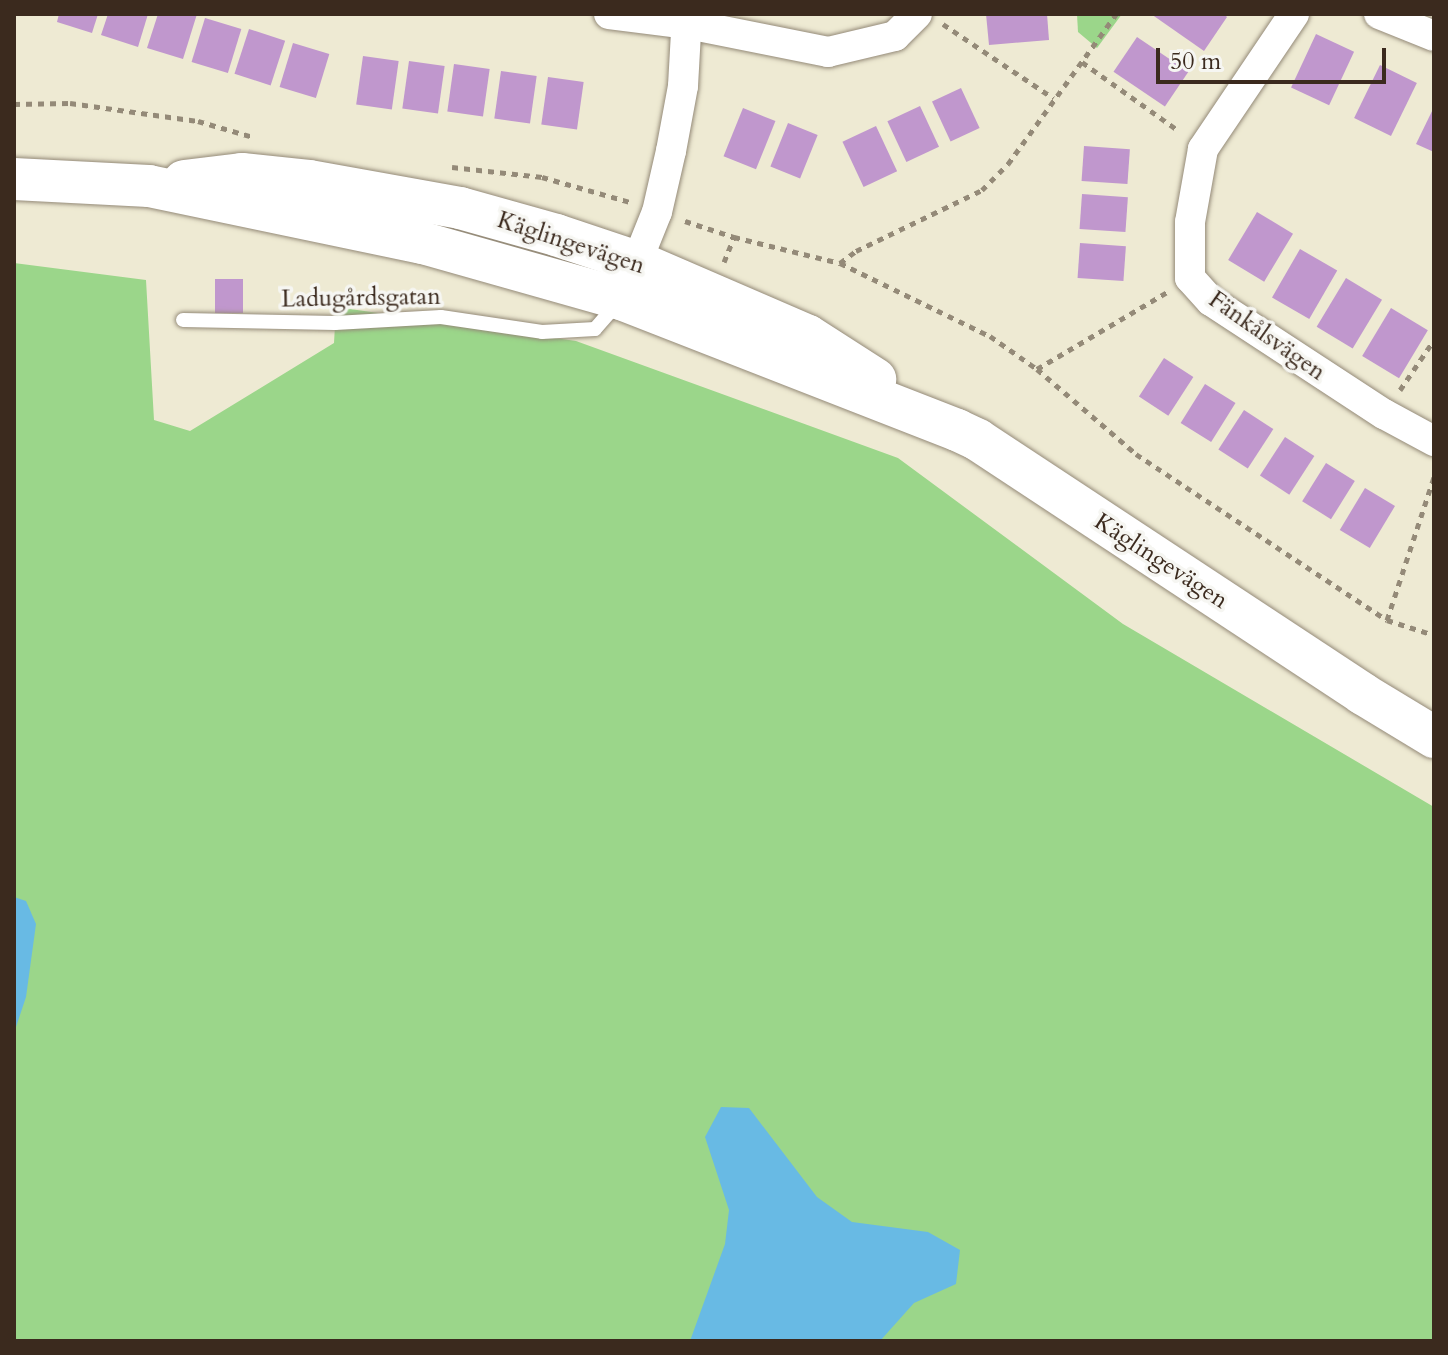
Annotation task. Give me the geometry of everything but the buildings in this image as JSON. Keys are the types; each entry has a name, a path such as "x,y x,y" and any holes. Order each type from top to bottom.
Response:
{"main road":[{"name":"Käglingevägen","path":"14,179 149,186 242,174 309,181 460,208 629,281 808,336 957,430 978,440 1363,694 1434,737"},
{"name":"Käglingevägen","path":"1363,694 1434,724"}],"street":[{"path":"609,14 688,19 828,52 895,36 929,18"},
{"name":"Fänkålsvägen","path":"1294,14 1203,149 1190,222 1190,278 1211,301 1384,414 1434,441"},
{"path":"1379,14 1434,36"},
{"path":"629,281 657,212 671,151 683,86 688,19"}],"lane":[{"name":"Ladugårdsgatan","path":"183,320 335,323 441,317 542,332 595,329 629,281"}],"path":[{"path":"840,263 856,251 982,190 1008,164 1116,14"},
{"path":"929,18 1053,98"},
{"path":"1082,62 1203,149"},
{"path":"1037,369 1190,278"},
{"path":"1384,414 1434,340"},
{"path":"1387,620 1434,477"}],"green space":[{"path":"1077,14 1122,14 1097,48 1078,32"},
{"path":"14,263 146,280 154,420 190,431 334,343 336,307 576,341 898,458 1123,624 1434,807 1434,1341 14,1341"}],"water":[{"path":"14,897 26,901 36,924 26,997 14,1033"},
{"path":"721,1107 749,1108 817,1197 852,1222 928,1232 960,1250 956,1284 914,1303 880,1341 690,1341 725,1244 729,1210 705,1137"}]}
